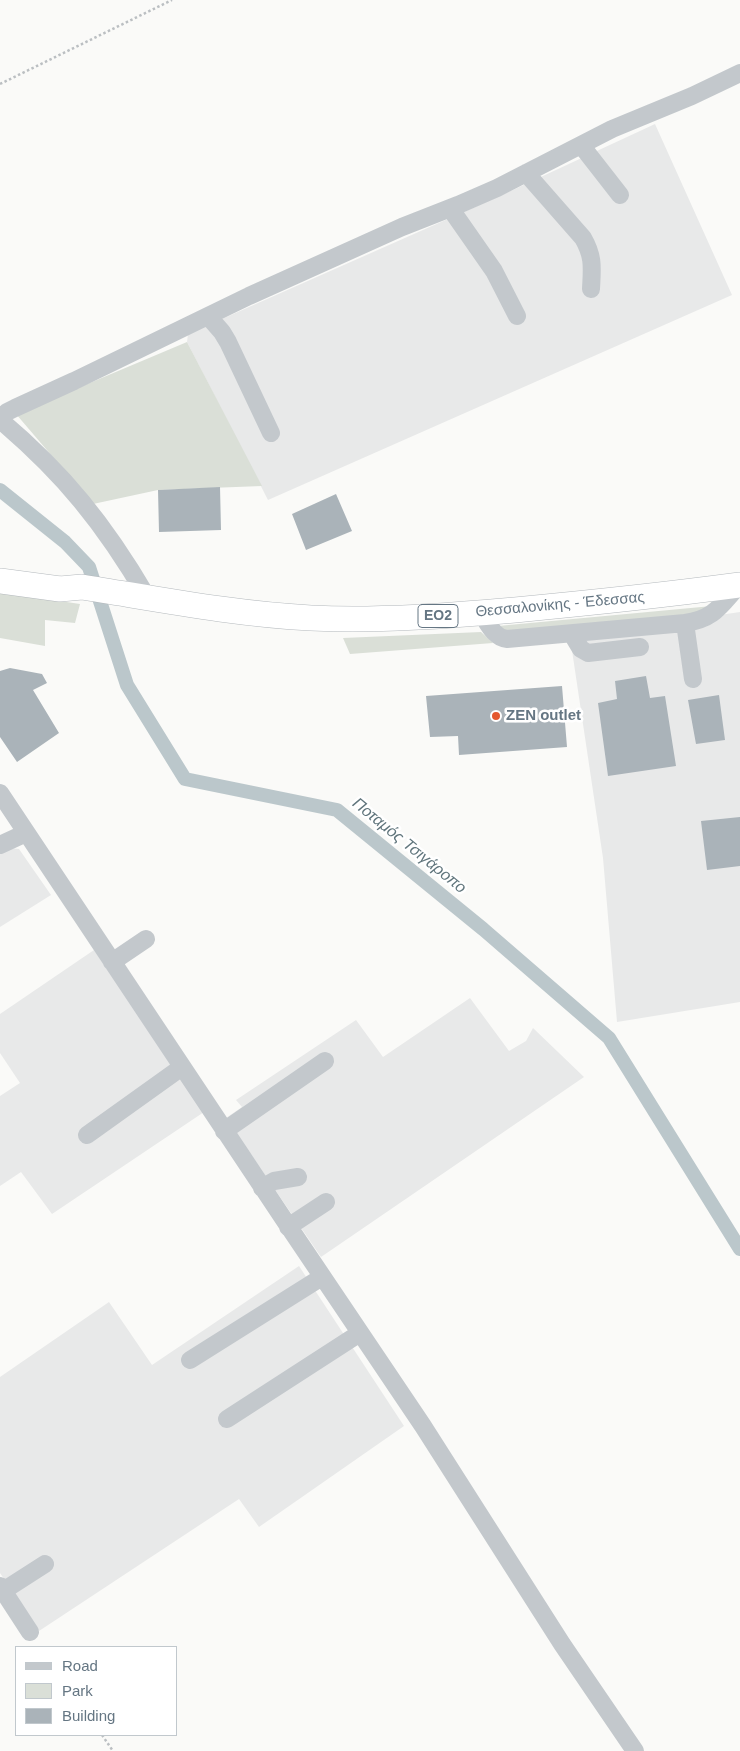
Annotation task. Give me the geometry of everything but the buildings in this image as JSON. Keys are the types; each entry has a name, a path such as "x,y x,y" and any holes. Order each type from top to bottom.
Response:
{"highway":[{"name":"Θεσσαλονίκης - Έδεσσας","path":"0,566 63,579 82,587"},
{"name":"Θεσσαλονίκης - Έδεσσας","path":"0,581 60,589 82,587 227,609 309,618 358,620 480,613 622,600 739,585"}],"street":[{"path":"142,596 114,543 80,498 41,456 0,420 7,412 208,316 402,227 497,188 620,126 692,96 740,73"},
{"path":"581,145 620,195"},
{"path":"526,173 583,238 592,260 591,289"},
{"path":"450,208 494,271 517,316"},
{"path":"208,316 228,342 271,433"},
{"path":"480,613 496,634 503,638 572,634 685,623 696,621 714,613 739,585"},
{"path":"685,623 693,679"},
{"path":"572,634 581,649 588,653 640,647"},
{"path":"0,793 288,1227 423,1426 562,1644 635,1751"},
{"path":"0,845 26,833"},
{"path":"112,962 146,939"},
{"path":"224,1131 325,1061"},
{"path":"87,1135 182,1067"},
{"path":"262,1188 274,1181 298,1177"},
{"path":"288,1227 326,1202"},
{"path":"190,1360 322,1277"},
{"path":"227,1419 360,1333"},
{"path":"30,1632 2,1589 45,1564"}],"path":[{"path":"0,84 172,0"},
{"path":"103,1736 113,1751"}],"shaded area":[{"path":"655,124 732,295 268,500 187,342 188,334 502,195"},
{"path":"740,612 740,1002 617,1022 603,858 570,637"},
{"path":"10,848 19,849 51,895 0,927 0,853"},
{"path":"94,950 204,1112 52,1214 21,1172 0,1186 0,1096 20,1083 0,1053 0,1014"},
{"path":"470,998 509,1051 526,1041 533,1028 584,1077 321,1257 226,1118 242,1107 236,1100 356,1020 383,1057"},
{"path":"299,1266 404,1426 259,1527 239,1499 39,1631 0,1573 0,1377 109,1302 152,1365"}],"green space":[{"path":"187,342 262,486 158,490 93,504 16,414"},
{"path":"0,592 80,604 75,623 45,620 45,646 0,638"},
{"path":"712,606 707,613 508,632 498,626"},
{"path":"481,632 493,643 350,654 343,638"}],"waterway":[{"name":"Ποταμός Τσιγάροπο","path":"0,490 65,542 89,567 127,685 185,779 337,810 483,929 609,1038 740,1249"}],"place":[{"name":"ZEN outlet","path":"496,716"}]}
